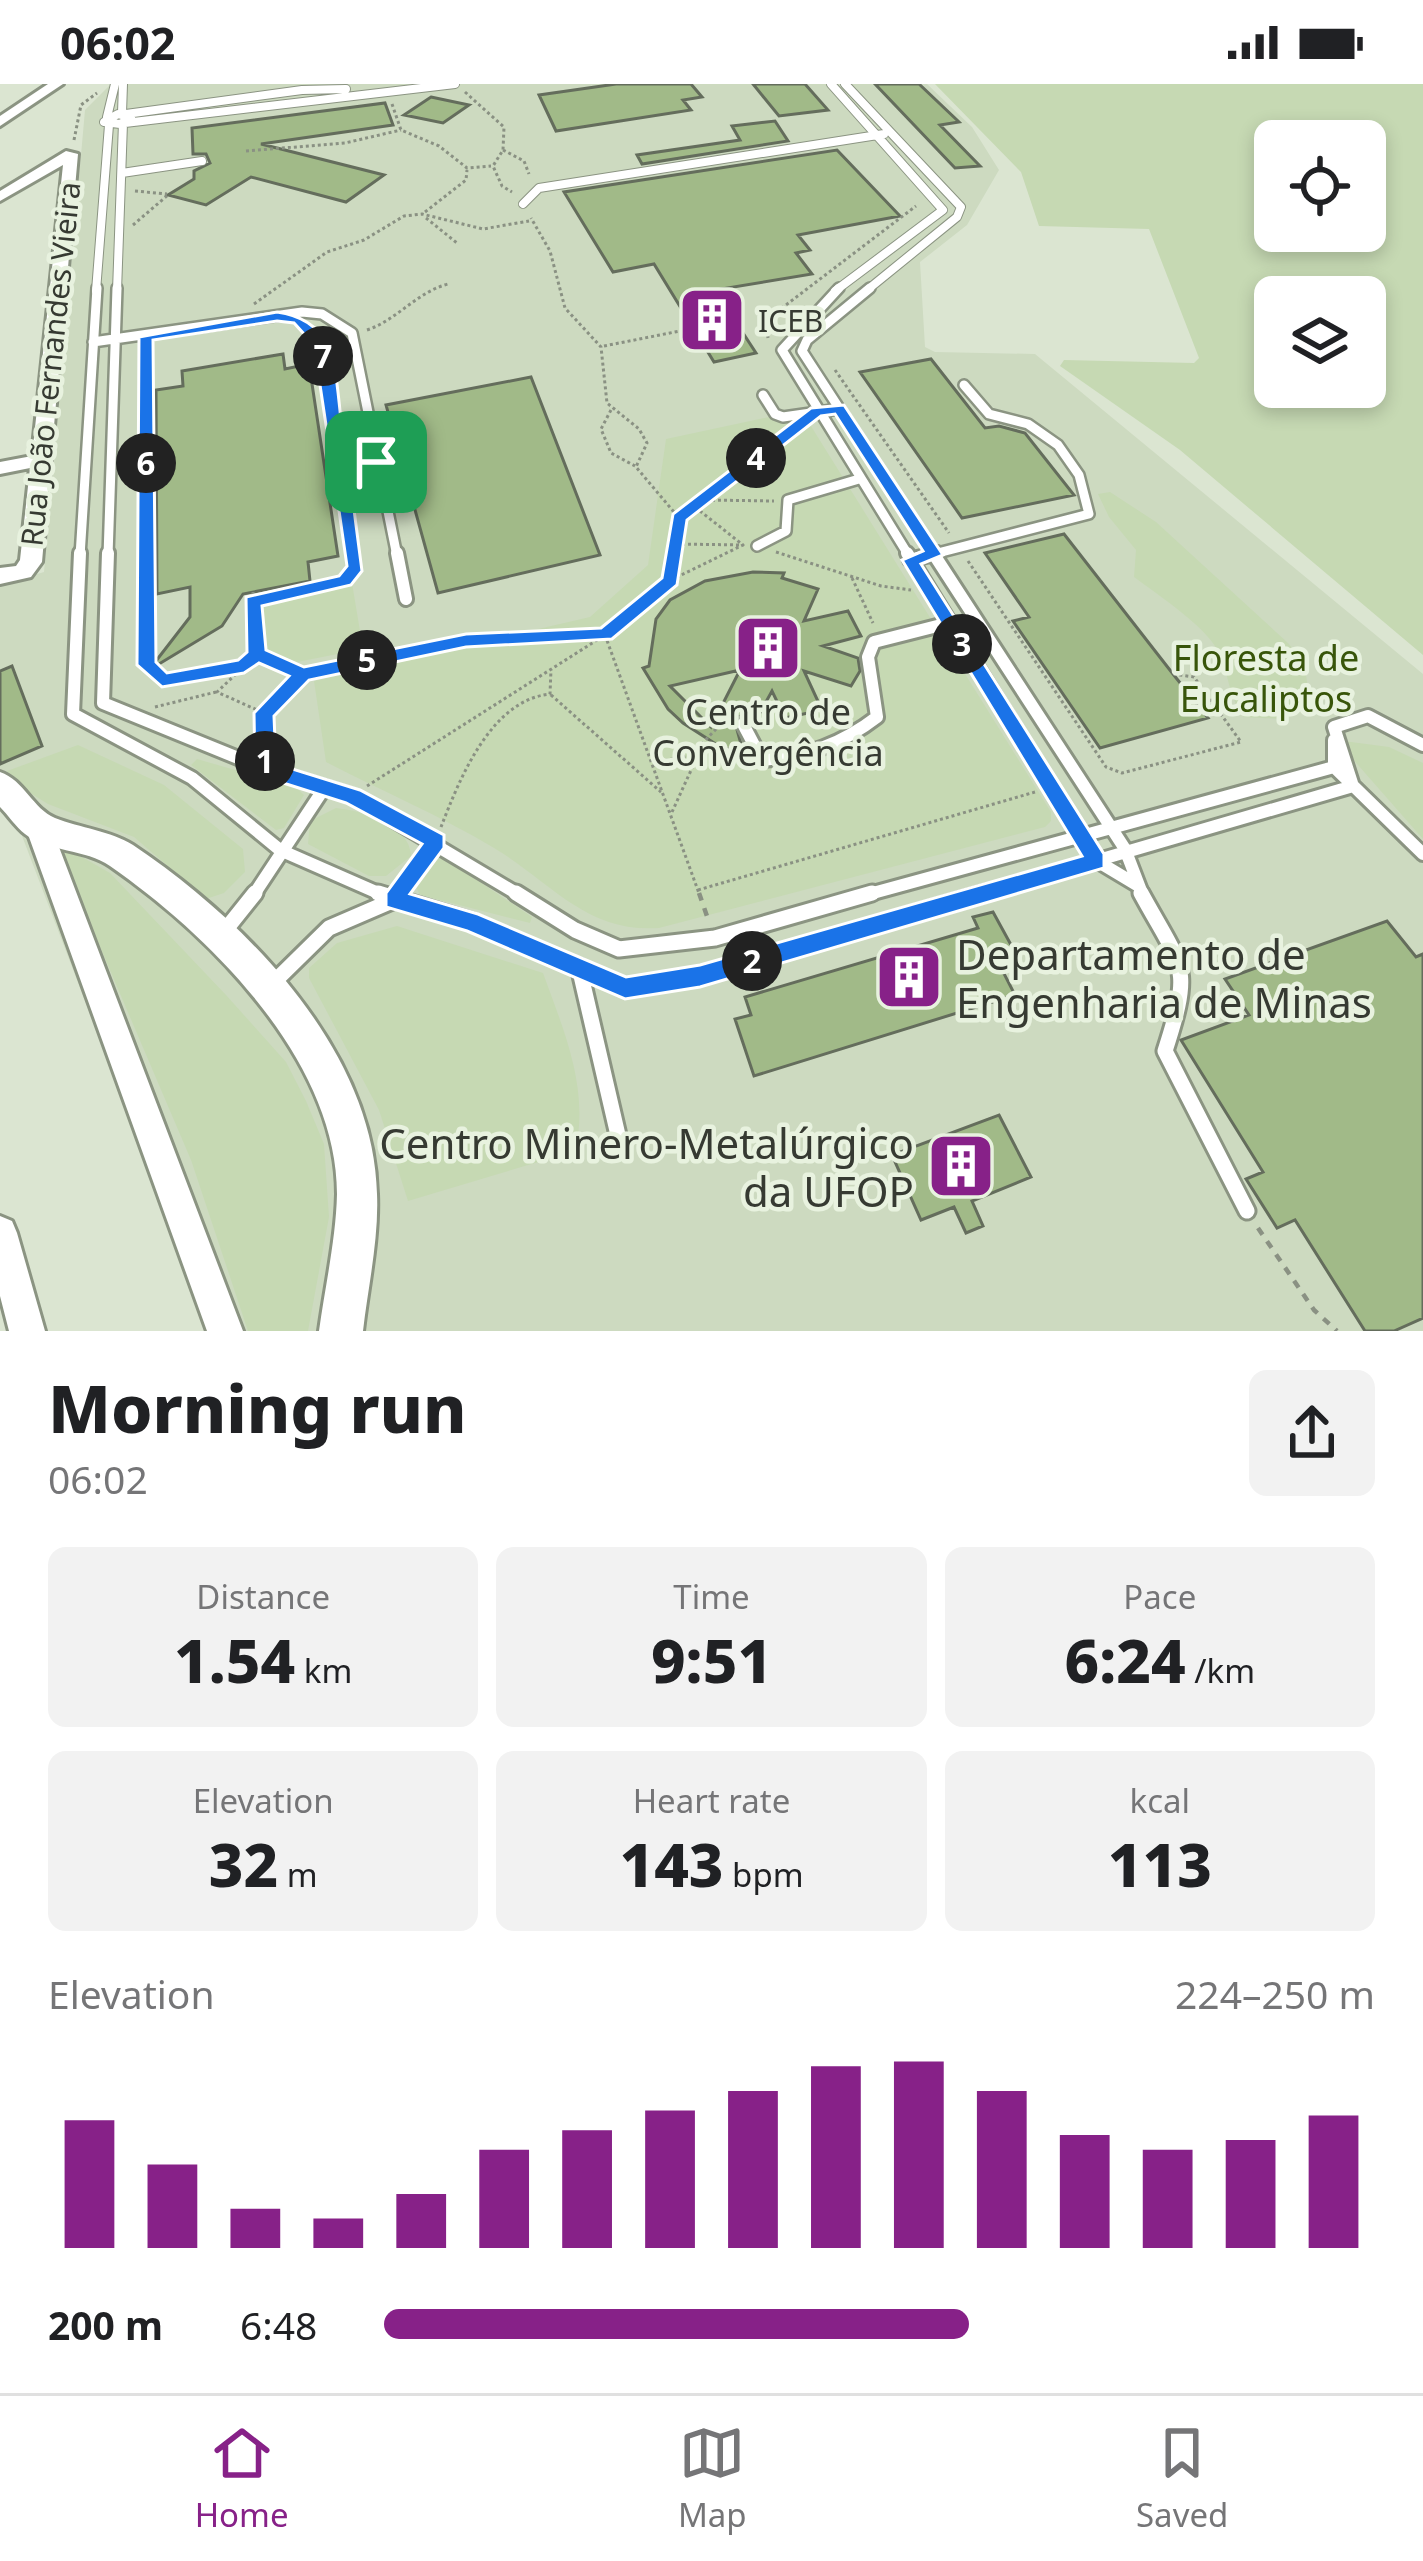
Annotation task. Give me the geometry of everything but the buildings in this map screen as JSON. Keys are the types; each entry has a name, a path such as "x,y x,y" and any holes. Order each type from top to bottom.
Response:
{"street":[{"path":"0,122 57,84"},
{"path":"0,196 71,154"},
{"name":"Rua João Fernandes Vieira","path":"12,574 31,562 71,154"},
{"path":"0,468 42,460"},
{"path":"0,785 38,826 225,1331"},
{"path":"38,826 118,853 220,938 269,987 315,1052 346,1118 357,1195 341,1331"},
{"path":"0,1233 27,1331"}],"lane":[{"path":"119,84 121,236 103,703 266,770 352,796 436,842 575,930 620,949 715,938 1109,825 1334,767"},
{"path":"119,84 86,429 73,714 192,778 280,850 394,900 470,921 625,988 700,976 1353,786"},
{"path":"119,119 302,90 407,84"},
{"path":"119,119 454,84"},
{"path":"831,84 943,210 850,282 790,335 782,350 1096,861 1136,885"},
{"path":"845,84 961,207 956,217 807,340 802,350 1125,849 1136,885 1183,970 1184,992 1165,1051 1247,1211"},
{"path":"302,90 303,100"},
{"path":"521,200 539,188 891,133"},
{"path":"122,172 202,161"},
{"path":"850,282 868,289"},
{"path":"93,343 233,319 322,314 352,333 406,599"},
{"path":"910,560 1089,514 1086,487 1059,443 1011,416 989,414 964,385"},
{"path":"763,395 775,414 783,417 839,409"},
{"path":"86,429 113,424"},
{"path":"757,545 786,531 788,500 859,479"},
{"path":"81,556 111,550"},
{"path":"743,724 762,760 820,752 856,735 877,717 868,657 874,642 970,611"},
{"path":"1334,727 1368,716 1423,745"},
{"path":"1334,727 1334,767 1423,854"},
{"path":"1334,727 1353,786"},
{"path":"220,938 263,883 280,850 325,787"},
{"path":"269,987 329,928 394,900 436,842"},
{"path":"579,967 621,1148"}],"path":[{"path":"454,84 504,127 503,150 493,166"},
{"path":"71,154 81,104 105,90"},
{"path":"388,93 400,130"},
{"path":"246,151 311,141 375,139 400,130 440,146 467,168 493,166"},
{"path":"503,150 524,161 531,179 521,200"},
{"path":"493,166 502,186 521,200 552,245 562,299 572,318 601,347 605,398 611,409 639,424 647,443 636,467"},
{"path":"422,214 466,180 467,168"},
{"path":"121,236 168,195 156,190 122,192"},
{"path":"768,337 766,324 778,311 922,200"},
{"path":"422,214 457,243"},
{"path":"233,319 327,252 364,240 404,216 422,214 483,229 532,220"},
{"path":"352,333 390,323 429,287 448,284"},
{"path":"253,601 345,580 356,566 322,345 315,332 298,319"},
{"path":"601,347 685,330"},
{"path":"146,337 146,665 162,680 244,666"},
{"path":"825,366 840,372 1106,767 1122,773 1241,742 1194,677 1173,674"},
{"path":"115,386 146,383"},
{"path":"611,409 601,430 611,453 636,467 679,518"},
{"path":"670,580 679,518 817,412"},
{"path":"340,465 352,460 350,434 356,429 363,462 376,465"},
{"path":"342,476 376,465"},
{"path":"701,500 788,500"},
{"path":"693,506 743,544"},
{"path":"675,544 757,545 851,576 931,593"},
{"path":"352,796 605,634 670,580 743,544"},
{"path":"851,576 881,640"},
{"path":"123,714 218,692 256,654 253,592"},
{"path":"266,770 264,713 303,674 466,640 605,634"},
{"path":"605,634 715,938"},
{"path":"256,654 303,674"},
{"path":"550,694 551,667"},
{"path":"218,692 264,713"},
{"path":"550,694 665,795"},
{"path":"436,842 456,784 486,742 523,699 550,694"},
{"path":"671,814 698,754 718,727"},
{"path":"653,763 671,764 698,754"},
{"path":"698,890 1038,791 1036,779"},
{"path":"1247,1211 1314,1310 1337,1331"}],"shaded area":[{"path":"111,84 927,84 972,127 999,170 967,225 920,262 925,347 935,352 1035,354 1423,674 1423,1331 211,1331 19,828 0,793 0,585 44,572 85,110"}],"green space":[{"path":"935,84 1423,84 1423,655 1180,450 1060,366 1064,360 1194,363 1199,358 1149,229 1039,226 1021,172"},
{"path":"801,410 1051,812 1045,827 659,928 633,927 590,914 474,836 326,762 314,681 590,617 648,565 666,439"},
{"name":"Floresta de Eucaliptos","path":"1110,492 1156,522 1288,643 1306,674 1306,709 1282,719 1244,717 1214,645 1182,613 1134,577 1136,550 1109,517 1098,494"},
{"path":"352,583 363,649 297,662 267,651 263,602"},
{"path":"1336,740 1389,747 1423,763 1423,839"},
{"path":"78,745 164,785 243,849 245,872 224,893 206,899 134,837 48,804 6,778 7,771"},
{"path":"197,759 297,788 304,795 284,828 276,830 191,765"},
{"path":"336,808 371,816 394,828 403,835 411,856 386,876 369,876 308,844 310,821"},
{"path":"68,849 110,873 226,995 286,1062 306,1101 324,1144 329,1217 308,1331 248,1331 191,1160 60,853"},
{"path":"443,857 532,917 530,923 420,895 416,887 434,859"},
{"path":"397,926 543,973 577,1083 575,1151 408,1201 379,1110 309,978 309,968 337,943"}],"place":[{"name":"ICEB","path":"712,320"},
{"name":"Centro de Convergência","path":"768,648"},
{"name":"Departamento de Engenharia de Minas","path":"909,977"},
{"name":"Centro Minero-Metalúrgico da UFOP","path":"961,1166"}],"route":[{"path":"376,462 363,462 356,429 350,434 352,460 340,465 322,345 315,332 298,319 277,316 146,337 146,665 162,680 176,680 244,666 256,654 303,674 466,640 605,634 670,580 679,518 817,412 839,409 934,555 910,560 1096,861 700,976 625,988 470,921 394,900 436,842 352,796 266,770 264,713 303,674 256,654 253,601 345,580 356,566 342,476 377,469 376,462"}]}
